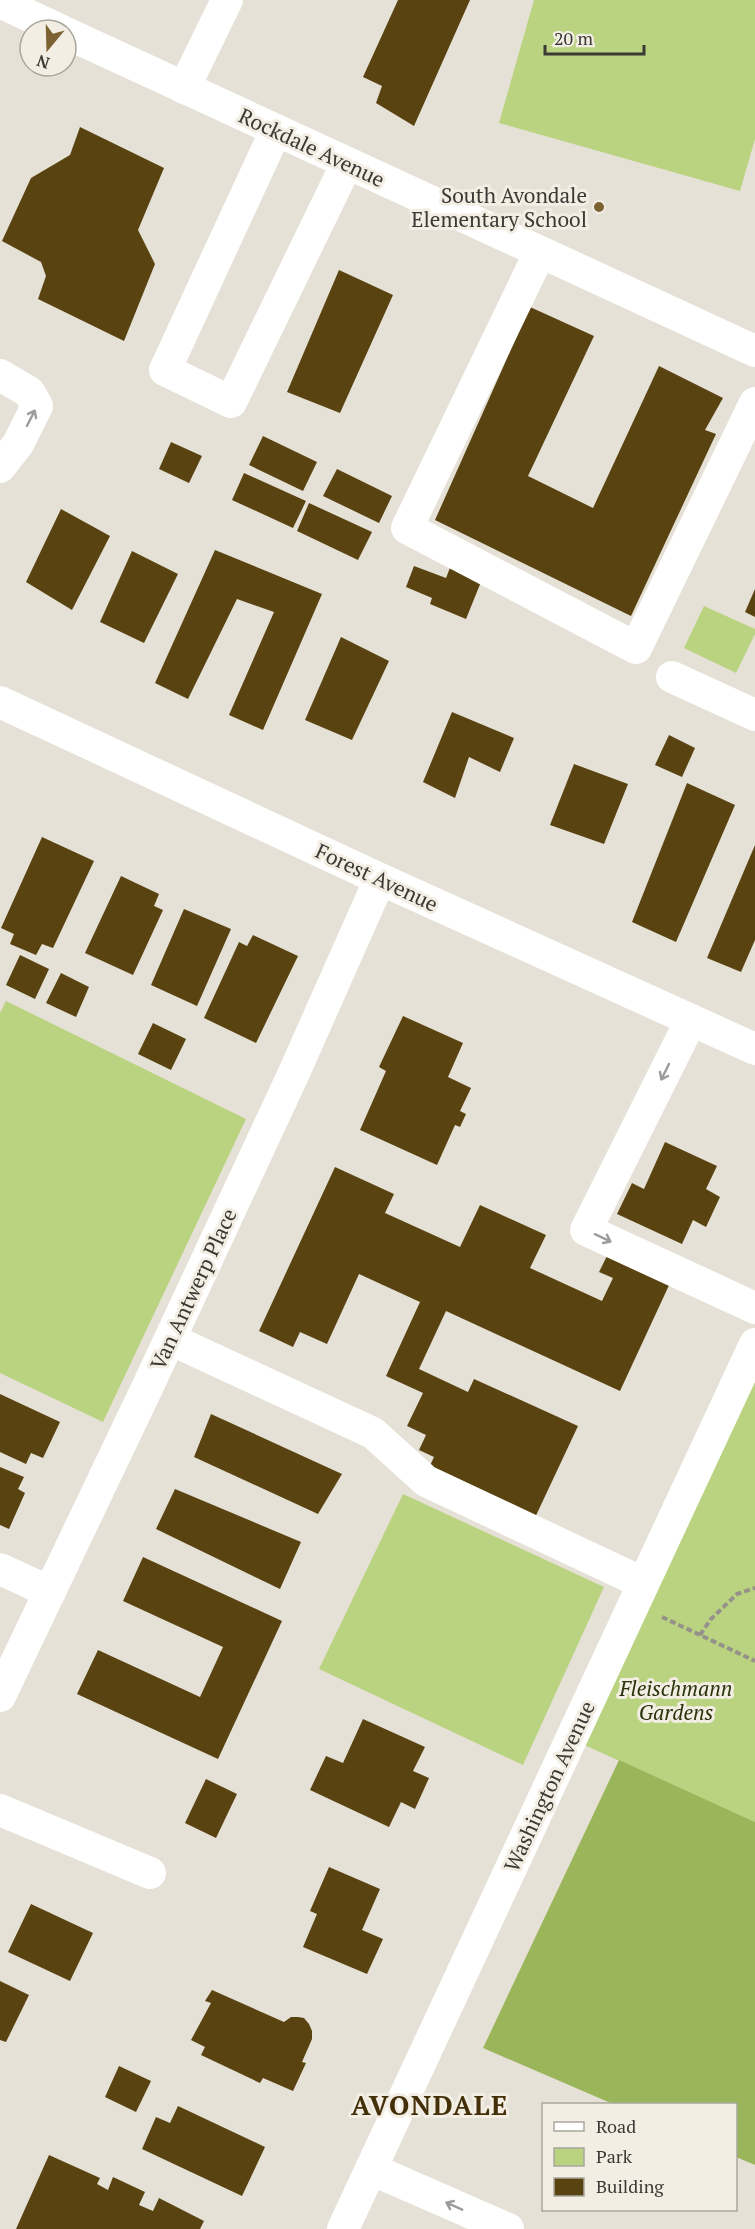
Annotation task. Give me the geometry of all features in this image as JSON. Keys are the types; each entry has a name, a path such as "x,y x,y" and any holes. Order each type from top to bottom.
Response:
{"street":[{"path":"184,88 227,0"},
{"path":"0,2 34,18"},
{"name":"Rockdale Avenue","path":"78,39 540,252 754,346"},
{"path":"276,130 165,370 231,402 347,163"},
{"path":"540,252 407,528 636,648 755,403"},
{"path":"0,375 29,392 37,406 18,444 0,467"},
{"path":"672,676 755,715"},
{"name":"Forest Avenue","path":"0,702 380,879 755,1049"},
{"name":"Van Antwerp Place","path":"0,1696 293,1075 380,879"},
{"path":"691,1020 586,1230 755,1308"},
{"path":"170,1339 373,1433 426,1481 638,1594"},
{"name":"Washington Avenue","path":"343,2229 755,1344"},
{"path":"0,1569 50,1592"},
{"path":"0,1810 150,1873"},
{"path":"371,2169 508,2229"}],"path":[{"path":"700,1635 711,1619 736,1594 755,1588"},
{"path":"638,1594 700,1635 755,1660"}],"green space":[{"path":"534,0 755,0 755,139 740,191 499,123"},
{"path":"704,606 755,629 755,634 736,673 684,648"},
{"path":"6,1001 246,1119 103,1422 0,1373 0,1013"},
{"name":"Fleischmann Gardens","path":"755,1344 755,1822 571,1739"},
{"path":"403,1494 604,1587 523,1765 319,1669"},
{"path":"619,1760 755,1822 755,2165 737,2157 737,2103 611,2103 483,2048"}],"building":[{"path":"398,0 470,0 414,126 376,103 382,86 363,77"},
{"path":"80,127 164,168 138,230 155,264 124,341 38,299 46,276 41,262 2,241 31,178 70,155"},
{"path":"339,270 393,295 340,413 287,392"},
{"path":"530,307 594,336 528,476 593,508 659,366 723,398 705,430 716,434 631,616 435,520"},
{"path":"263,436 317,462 303,491 249,465"},
{"path":"171,442 202,456 189,483 159,469"},
{"path":"337,469 392,496 379,523 323,496"},
{"path":"244,473 306,501 293,528 232,500"},
{"path":"309,503 372,532 358,560 297,531"},
{"path":"61,509 110,536 72,610 26,582"},
{"path":"215,550 322,594 263,730 229,715 274,612 237,599 188,699 155,683"},
{"path":"132,551 178,574 144,643 100,622"},
{"path":"453,560 485,572 466,619 430,604 432,598 406,587 414,566 446,578"},
{"path":"755,589 755,617 745,612"},
{"path":"341,637 389,661 352,740 305,720"},
{"path":"452,712 514,738 500,772 469,757 455,798 423,782"},
{"path":"669,735 695,748 682,777 655,765"},
{"path":"574,764 628,784 604,844 550,825"},
{"path":"687,783 735,805 676,942 632,922"},
{"path":"42,837 94,861 53,948 42,944 36,955 10,944 14,934 1,928"},
{"path":"755,845 755,940 741,972 707,958"},
{"path":"121,876 159,894 154,906 163,910 133,975 85,953"},
{"path":"184,909 231,929 197,1006 151,985"},
{"path":"253,935 298,956 256,1043 204,1018 239,942 247,946"},
{"path":"20,955 49,969 35,999 6,985"},
{"path":"61,973 89,987 76,1017 46,1003"},
{"path":"403,1016 463,1043 448,1077 471,1088 460,1111 466,1114 460,1127 455,1125 437,1165 360,1130 386,1071 379,1067"},
{"path":"153,1023 186,1039 171,1070 138,1054"},
{"path":"665,1142 717,1166 706,1189 720,1197 706,1227 693,1220 682,1244 617,1214 632,1183 644,1189"},
{"path":"335,1167 394,1194 385,1213 460,1247 480,1205 546,1235 530,1268 602,1301 613,1278 599,1272 609,1252 671,1281 620,1391 446,1311 419,1369 468,1392 474,1379 578,1426 532,1524 426,1474 434,1457 419,1450 426,1435 407,1426 423,1393 386,1376 420,1302 359,1274 327,1344 300,1332 293,1347 259,1331"},
{"path":"0,1394 60,1422 43,1458 31,1453 26,1464 0,1452"},
{"path":"211,1414 342,1474 318,1514 194,1457"},
{"path":"0,1467 24,1477 18,1489 25,1493 9,1529 0,1525"},
{"path":"175,1489 301,1542 280,1589 156,1529"},
{"path":"143,1557 282,1621 218,1759 77,1694 98,1650 200,1697 223,1647 123,1601"},
{"path":"363,1719 425,1747 413,1771 429,1778 415,1809 401,1802 389,1827 310,1790 326,1756 343,1763"},
{"path":"206,1779 237,1794 216,1838 185,1823"},
{"path":"329,1867 380,1889 362,1930 383,1939 367,1974 303,1947 317,1914 310,1911"},
{"path":"31,1904 93,1933 70,1981 8,1952"},
{"path":"0,1981 29,1995 6,2042 0,2040"},
{"path":"212,1990 284,2022 291,2017 298,2017 304,2018 309,2024 312,2039 302,2062 306,2063 293,2091 263,2078 260,2083 201,2055 205,2047 191,2040 211,2003 205,2001"},
{"path":"119,2066 151,2081 136,2112 105,2097"},
{"path":"178,2106 265,2147 242,2196 142,2149 156,2117 170,2123"},
{"path":"49,2155 100,2178 97,2184 108,2190 113,2177 145,2192 139,2205 153,2211 159,2198 204,2221 200,2229 16,2229"}],"place":[{"name":"South Avondale Elementary School","path":"599,207"}],"district":[{"name":"AVONDALE","path":"430,2105"}]}
